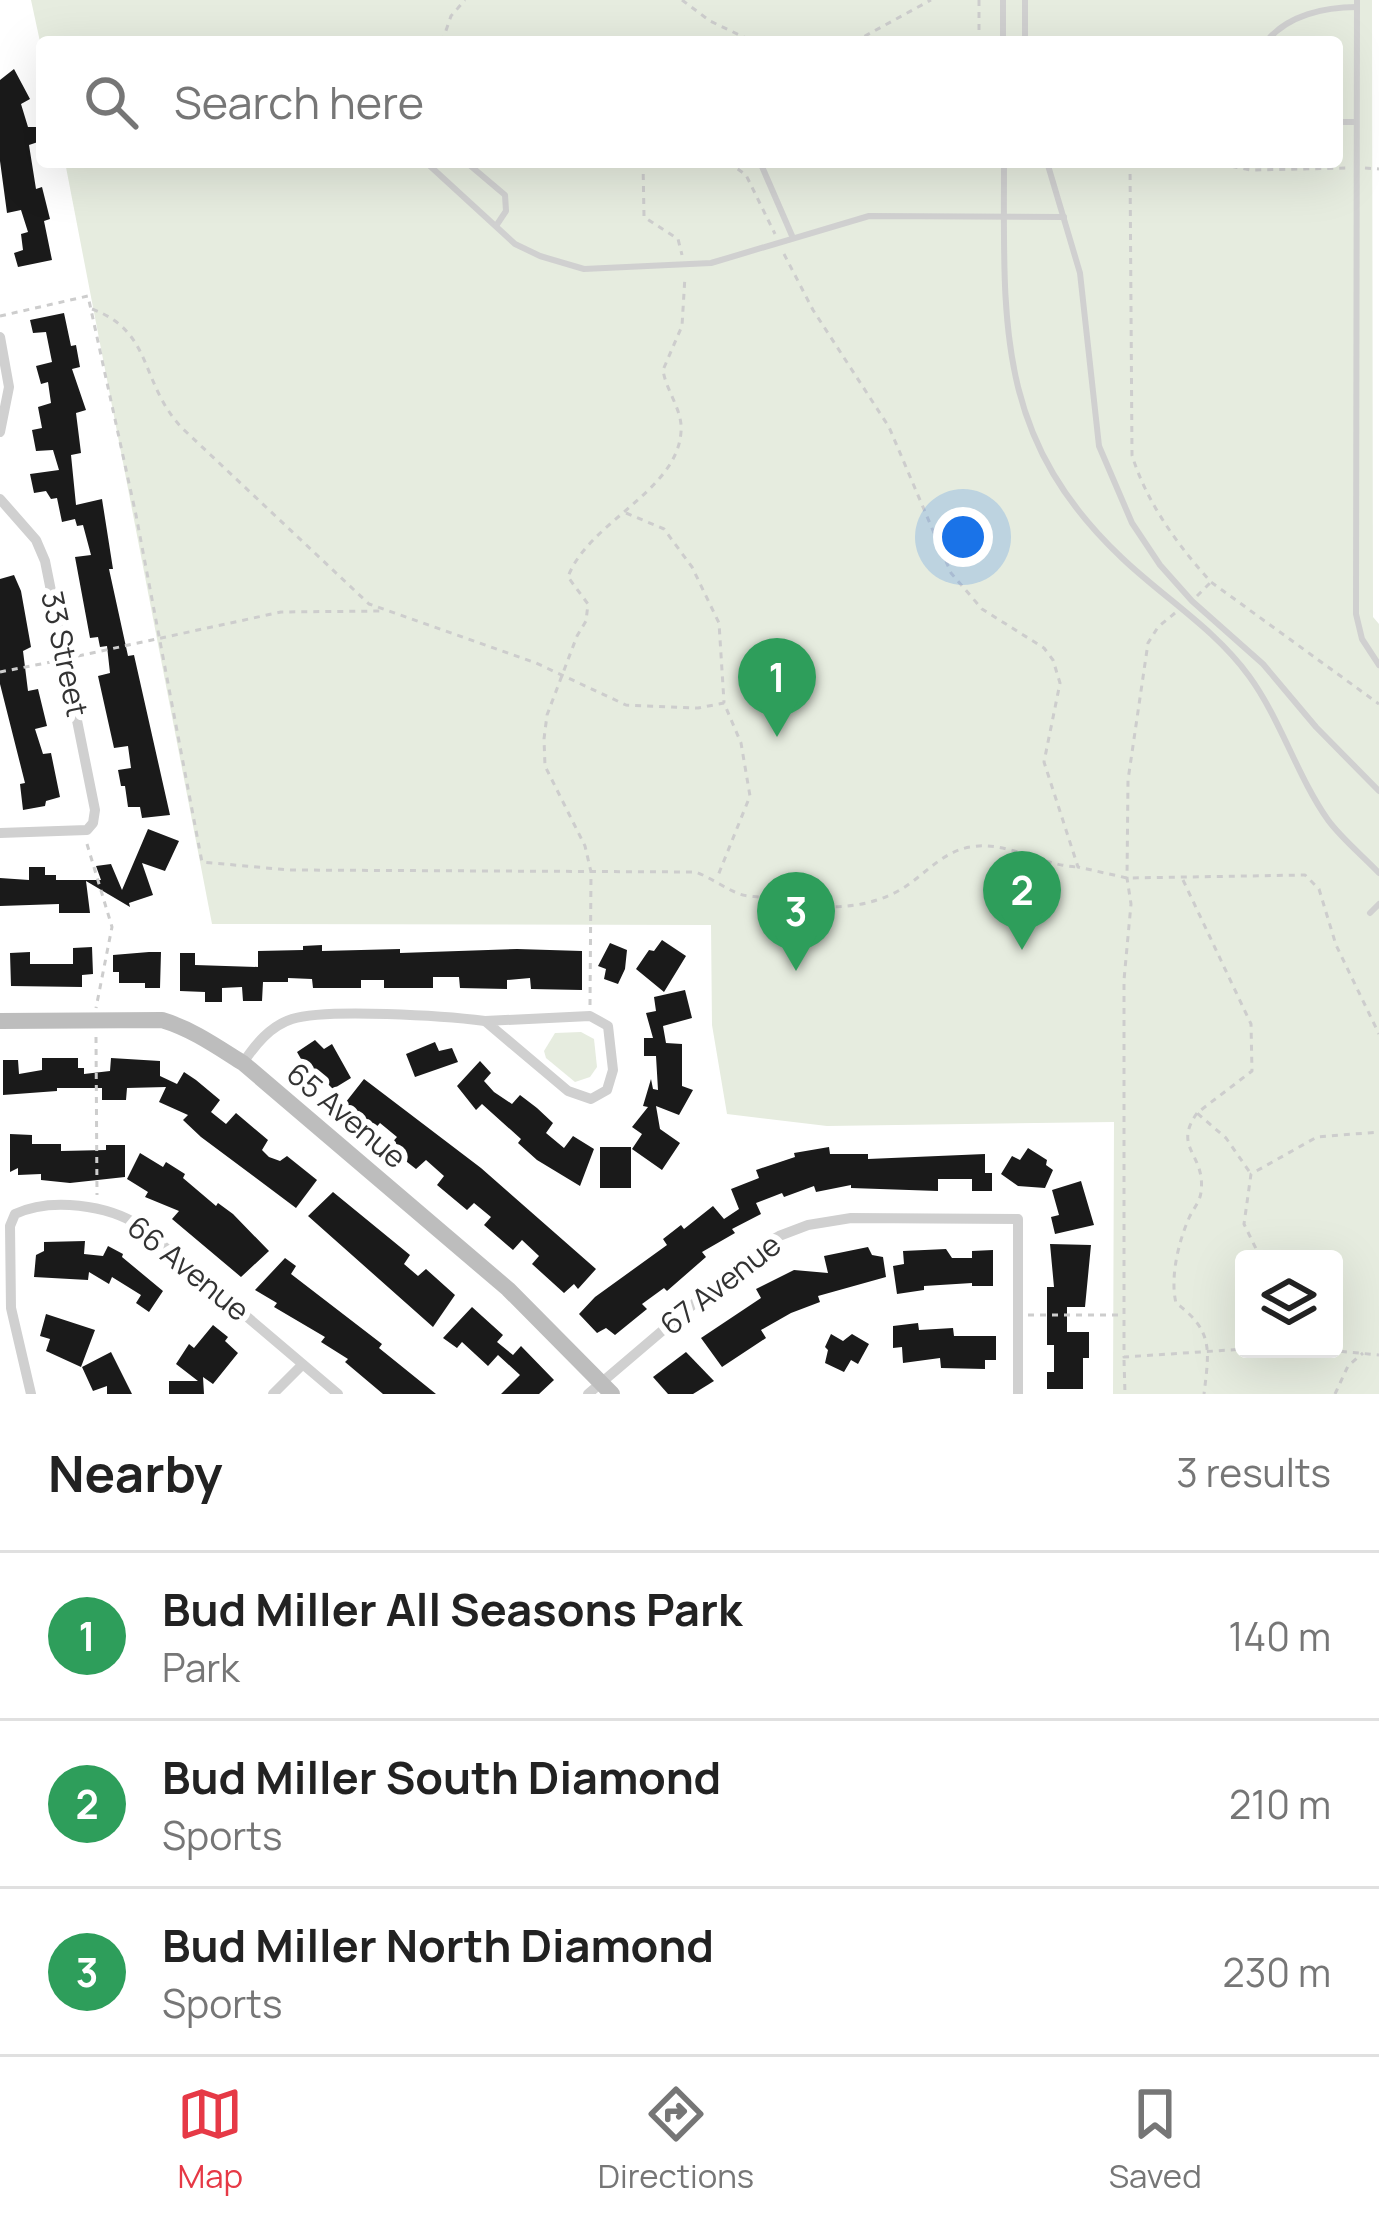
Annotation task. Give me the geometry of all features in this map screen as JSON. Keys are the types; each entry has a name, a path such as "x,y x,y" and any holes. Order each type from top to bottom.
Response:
{"street":[{"path":"0,337 10,386 0,432"},
{"name":"33 Street","path":"0,499 36,540 45,561 94,796 93,823 86,830 0,833"},
{"path":"243,1063 278,1025 307,1016 453,1017 485,1022 600,1019 612,1040 613,1070 607,1090 591,1100 568,1091 485,1022"},
{"name":"65 Avenue","path":"0,1021 162,1020 185,1027 243,1063 508,1289 600,1390"},
{"name":"66 Avenue","path":"31,1394 11,1308 10,1226 15,1214 27,1208 49,1207 123,1215 338,1394"},
{"name":"67 Avenue","path":"600,1390 763,1245 779,1236 808,1225 851,1218 1018,1219 1018,1394"},
{"path":"273,1394 301,1366"}],"lane":[{"path":"1003,0 1003,36"},
{"path":"1025,0 1025,36"},
{"path":"1273,36 1326,7 1357,4 1356,614 1362,639 1379,665"},
{"path":"1343,122 1354,122"},
{"path":"432,168 514,244 584,269 711,263 869,216 1064,217"},
{"path":"473,168 505,195 506,211 496,226"},
{"path":"763,168 793,238"},
{"path":"1004,168 1004,322 1011,364 1036,446 1055,480 1123,560 1183,608 1250,676 1329,821 1379,873"},
{"path":"1049,168 1080,273 1099,446 1132,523 1160,566 1192,601 1263,664 1379,791"},
{"path":"1370,913 1379,904"}],"path":[{"path":"444,36 451,16 465,0"},
{"path":"682,0 741,36"},
{"path":"867,36 931,0"},
{"path":"979,0 979,36"},
{"path":"643,168 644,217 677,239 681,248"},
{"path":"736,168 746,175 774,233"},
{"path":"1130,168 1132,455 1138,474 1192,561 1211,582 1379,704"},
{"path":"1240,168 1379,169"},
{"path":"784,254 813,310 890,427 951,573 982,609 1044,648 1053,660 1060,683 1045,762 1078,867"},
{"path":"590,1001 591,872 585,846 545,766 547,715 586,622 588,604 568,577 574,559 586,543 626,514 664,472 677,449 682,430 663,370 682,326 686,280"},
{"path":"0,316 88,296 202,862 289,870 696,872 740,895 804,907 880,900 922,876 937,861 970,847 999,848 1127,878 1305,875 1316,881 1336,945 1379,1034"},
{"path":"91,308 123,323 136,339 159,400 182,428 359,595 383,611 536,663 626,704 698,708 724,704"},
{"path":"626,514 664,529 692,567 719,623 724,704 741,742 750,796 716,880"},
{"path":"1198,595 1211,582"},
{"path":"79,656 281,612 383,611"},
{"path":"1125,1394 1124,980 1131,904 1128,780 1144,658 1153,634 1175,614"},
{"path":"0,672 52,662"},
{"path":"87,855 112,927 96,1010"},
{"path":"1183,878 1251,1024 1252,1071 1197,1113 1185,1130 1185,1143 1200,1163 1202,1196 1188,1220 1171,1283 1176,1303 1196,1318 1210,1352 1204,1394"},
{"path":"96,1035 97,1196"},
{"path":"1197,1113 1226,1138 1251,1174 1244,1224 1257,1250"},
{"path":"1251,1174 1318,1137 1379,1132"},
{"path":"1032,1315 1122,1316"},
{"path":"1124,1358 1235,1350"},
{"path":"1343,1351 1379,1355"},
{"path":"1335,1394 1348,1366 1363,1353"}],"shaded area":[{"path":"31,0 1372,0 1373,617 1379,624 1379,1394 1113,1394 1114,1122 827,1126 727,1114 712,1025 711,925 212,924 66,168 1343,168 1343,36 39,36"},
{"path":"581,1032 594,1039 597,1067 590,1077 575,1082 544,1051 555,1033"}],"building":[{"path":"14,69 30,99 21,104 28,127 36,127 36,143 29,145 36,189 42,187 50,219 44,221 52,260 18,267 14,253 23,250 21,234 28,232 21,210 7,213 0,161 0,80"},
{"path":"64,313 71,346 76,345 80,367 72,369 86,410 76,413 81,453 71,455 76,505 102,499 113,569 109,569 170,815 142,818 140,807 128,807 118,770 131,768 128,746 114,748 98,676 110,673 107,646 100,647 98,637 90,638 75,557 91,555 83,525 77,526 75,519 62,522 57,498 51,499 46,491 34,493 30,474 59,470 53,450 36,451 32,430 42,428 38,407 51,403 48,382 41,384 36,366 52,362 46,332 33,333 30,320"},
{"path":"14,575 31,647 23,651 28,691 38,689 47,726 35,729 43,754 51,753 60,797 23,810 20,784 25,783 0,684 0,579"},
{"path":"148,829 179,841 165,871 142,863 153,895 129,903 130,907 86,881 90,913 59,913 59,904 0,906 0,878 29,880 29,867 45,867 45,875 56,875 56,880 101,880 96,866 111,864 122,890"},
{"path":"662,940 686,956 664,992 636,969"},
{"path":"610,943 627,950 618,984 604,979 606,969 598,966"},
{"path":"322,945 322,951 400,949 400,953 582,951 582,990 531,989 530,978 507,980 507,989 460,988 459,977 433,977 433,988 384,988 384,980 361,980 361,988 313,988 312,979 288,978 288,982 263,982 262,1001 243,1001 242,987 222,988 222,1002 205,1002 205,992 180,991 180,953 195,953 195,965 258,967 258,951"},
{"path":"92,947 93,974 82,975 82,987 11,986 10,953 30,952 30,964 73,964 73,948"},
{"path":"161,952 160,988 119,983 113,955"},
{"path":"685,990 692,1018 663,1026 666,1043 682,1044 682,1086 693,1090 679,1115 656,1106 660,1129 680,1143 662,1170 632,1149 642,1134 632,1127 648,1107 643,1106 651,1079 653,1089 658,1090 656,1056 644,1056 644,1038 653,1038 646,1013 656,1011 654,997"},
{"path":"315,1040 324,1049 332,1044 351,1078 333,1089 328,1084 320,1089 296,1063 301,1059 297,1052"},
{"path":"435,1042 439,1051 452,1048 458,1062 415,1077 406,1054"},
{"path":"42,1058 78,1058 84,1074 110,1071 111,1058 160,1061 160,1076 177,1084 184,1072 220,1100 211,1112 226,1124 236,1113 268,1140 262,1150 269,1157 280,1161 287,1156 317,1180 296,1208 201,1137 183,1120 188,1115 159,1102 166,1087 127,1088 126,1100 102,1100 102,1088 3,1095 3,1060 18,1060 19,1074 42,1070"},
{"path":"480,1061 491,1073 484,1081 494,1092 512,1104 520,1095 537,1108 553,1123 546,1133 564,1148 573,1136 594,1149 580,1186 537,1160 482,1104 476,1110 457,1086"},
{"path":"364,1079 481,1168 596,1269 578,1289 574,1284 564,1293 532,1264 539,1256 522,1240 513,1250 484,1225 491,1217 474,1203 467,1210 437,1185 444,1176 426,1160 416,1169 388,1147 397,1137 380,1123 372,1132 342,1107"},
{"path":"10,1134 32,1135 32,1144 61,1144 61,1151 125,1145 125,1177 70,1183 41,1180 41,1174 18,1175 18,1168 10,1172"},
{"path":"600,1147 631,1147 631,1188 600,1188"},
{"path":"829,1147 830,1154 868,1154 868,1159 985,1154 992,1191 972,1191 972,1179 938,1179 938,1191 851,1185 816,1192 814,1186 784,1197 782,1193 756,1203 761,1214 702,1252 706,1257 667,1291 664,1288 642,1304 647,1309 615,1335 606,1328 597,1333 579,1314 667,1245 663,1239 681,1225 684,1229 713,1206 724,1219 739,1209 731,1189 759,1178 756,1170 795,1157 794,1153"},
{"path":"1028,1148 1053,1170 1045,1188 1018,1186 1001,1174 1012,1156 1020,1160"},
{"path":"140,1153 185,1174 183,1178 233,1214 269,1251 241,1277 172,1219 179,1211 145,1197 148,1192 127,1179"},
{"path":"1081,1181 1094,1225 1055,1234 1051,1217 1059,1215 1052,1190"},
{"path":"333,1192 410,1255 404,1264 418,1276 426,1269 455,1295 433,1327 308,1216"},
{"path":"85,1241 84,1254 103,1256 108,1246 163,1291 149,1312 136,1303 141,1295 112,1277 109,1284 89,1272 88,1280 34,1277 36,1255 44,1251 44,1242"},
{"path":"1050,1244 1091,1245 1085,1307 1067,1307 1067,1332 1089,1332 1083,1389 1047,1389 1047,1372 1054,1372 1054,1345 1047,1345 1047,1287 1054,1287"},
{"path":"868,1247 872,1255 883,1257 886,1277 818,1296 820,1302 761,1330 766,1338 722,1367 701,1338 761,1298 756,1289 794,1270 828,1273 824,1256"},
{"path":"946,1249 952,1258 972,1258 972,1251 993,1250 993,1286 924,1286 924,1290 897,1294 893,1266 904,1264 903,1251"},
{"path":"285,1258 296,1266 291,1274 382,1344 379,1348 436,1394 383,1394 345,1362 348,1359 321,1342 325,1337 255,1290"},
{"path":"472,1307 503,1335 497,1342 513,1355 521,1346 554,1380 539,1394 501,1394 520,1375 498,1355 488,1366 462,1342 457,1348 443,1338"},
{"path":"46,1314 95,1330 81,1367 46,1351 50,1339 40,1336"},
{"path":"918,1323 919,1330 953,1328 954,1336 996,1336 996,1360 985,1360 985,1369 941,1368 940,1358 903,1363 902,1347 893,1348 893,1326"},
{"path":"213,1325 238,1353 213,1384 203,1377 204,1394 169,1394 169,1381 198,1381 176,1364 189,1344 194,1348"},
{"path":"831,1334 843,1341 852,1334 869,1344 858,1364 851,1360 844,1372 825,1363"},
{"path":"111,1352 132,1394 107,1394 107,1386 93,1391 82,1367"},
{"path":"686,1352 714,1381 693,1394 668,1394 653,1377"}],"place":[{"name":"Bud Miller All Seasons Park","path":"777,737"},
{"name":"Bud Miller South Diamond","path":"1022,950"},
{"name":"Bud Miller North Diamond","path":"796,971"}]}
